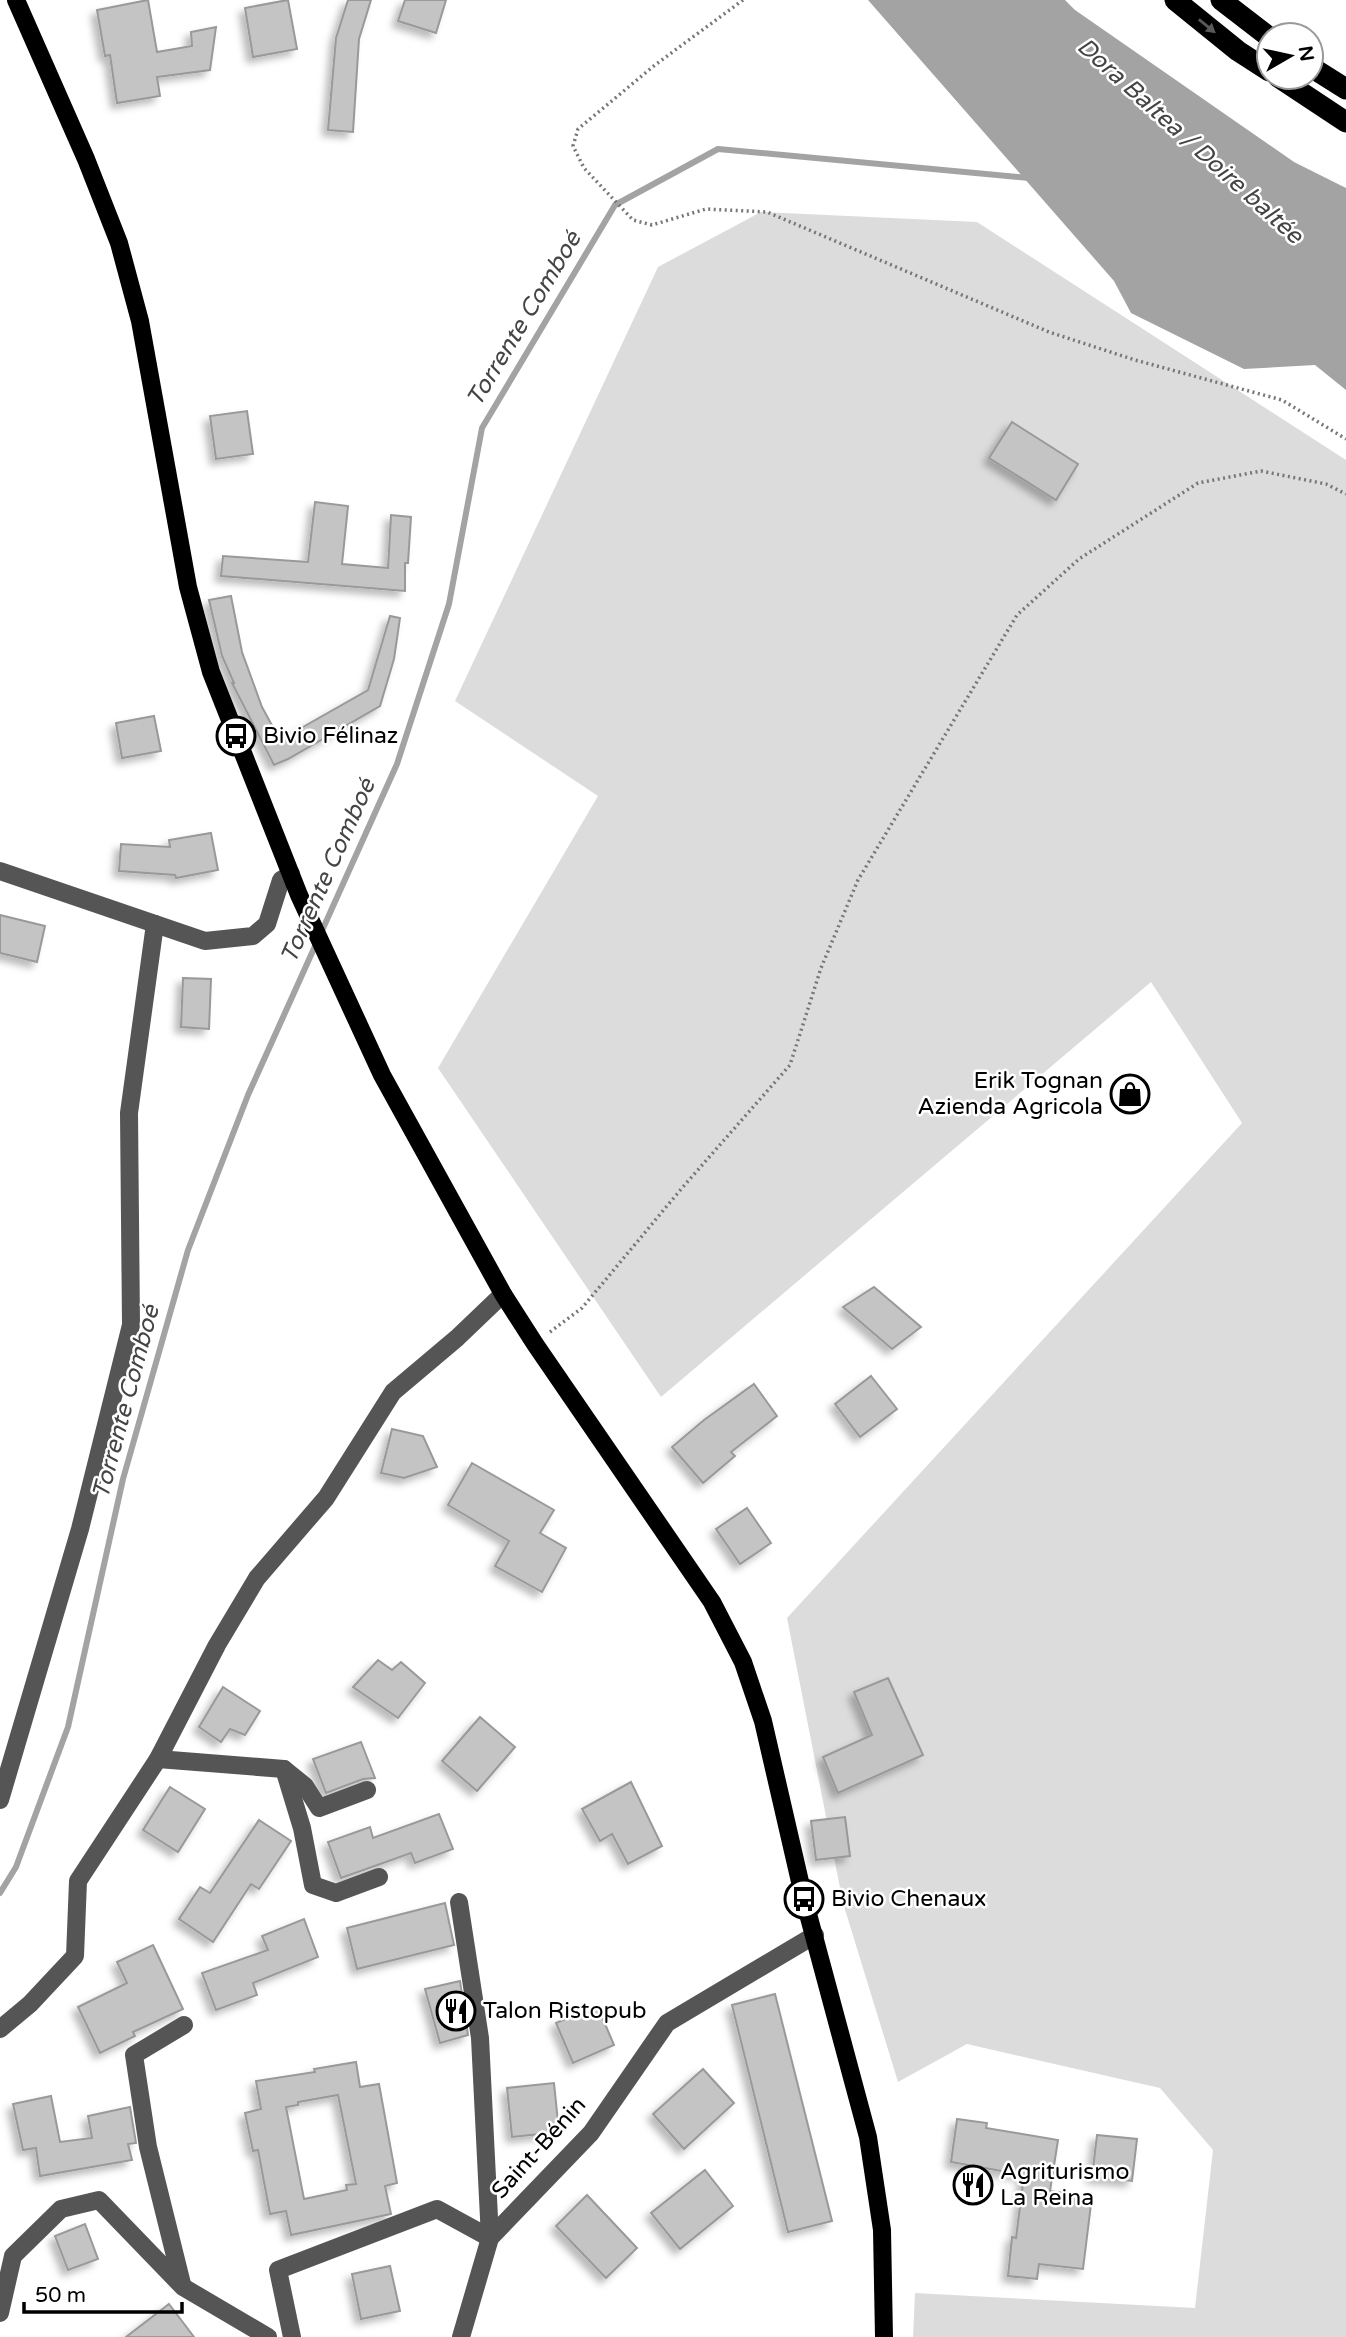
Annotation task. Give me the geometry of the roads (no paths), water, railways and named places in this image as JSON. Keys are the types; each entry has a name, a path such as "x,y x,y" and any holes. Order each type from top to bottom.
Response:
{"highway":[{"path":"1175,0 1255,62"},
{"path":"1221,0 1255,26"},
{"path":"1325,76 1346,89"},
{"path":"1299,91 1346,122"}],"main road":[{"path":"16,0 86,159 119,243 139,321 188,587 211,672 299,895 382,1075 503,1294 712,1602 743,1662 763,1721 804,1899 869,2137 882,2230 884,2337"}],"street":[{"path":"0,871 205,941 253,936 267,924 281,880 291,874"},
{"path":"0,1800 80,1528 131,1325 129,1113 155,924"},
{"path":"0,2029 30,2004 75,1956 78,1881 158,1759 257,1578 326,1498 393,1392 457,1338 503,1294"},
{"path":"158,1759 284,1769 305,1786 319,1808 367,1790"},
{"path":"284,1769 302,1828 313,1885 336,1893 379,1877"},
{"name":"Saint-Bénin","path":"459,1902 480,2038 490,2238 461,2337"},
{"name":"Saint-Bénin","path":"490,2238 591,2133 667,2023 815,1936"},
{"path":"183,2287 148,2147 134,2055 184,2025"},
{"path":"0,2313 13,2256 61,2209 99,2200 183,2287 268,2337"},
{"path":"292,2337 278,2270 437,2209 490,2238"}],"water":[{"name":"Dora Baltea / Doire baltée","path":"868,0 1065,0 1075,10 1294,162 1346,188 1346,390 1315,365 1244,369 1131,313 1114,281"}],"waterway":[{"name":"Torrente Comboé","path":"0,1893 16,1867 68,1727 123,1479 188,1250 248,1095 397,764 449,604 482,428 615,205 718,149 1029,178"}],"place":[{"name":"Bivio Félinaz","path":"236,736"},
{"name":"Erik Tognan Azienda Agricola","path":"1130,1094"},
{"name":"Bivio Chenaux","path":"804,1899"},
{"name":"Talon Ristopub","path":"456,2011"},
{"name":"Agriturismo La Reina","path":"973,2185"}]}
